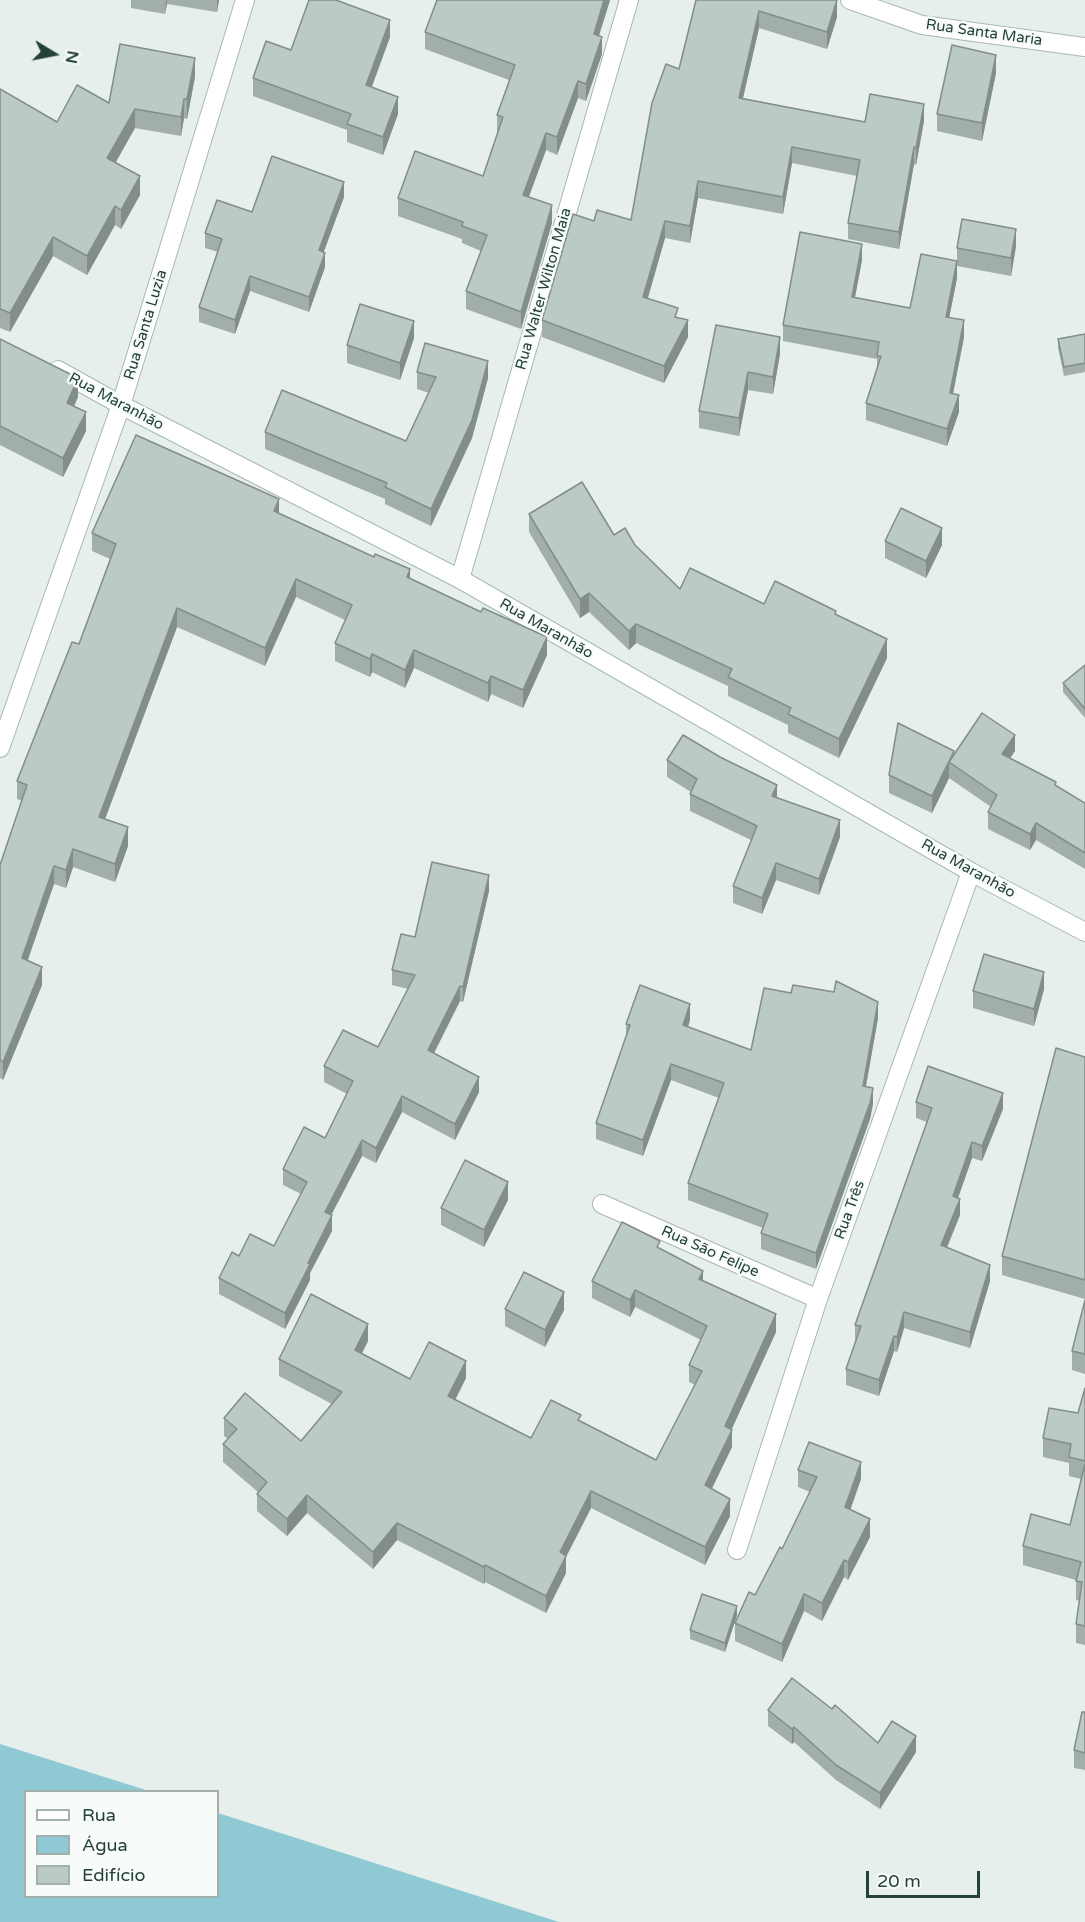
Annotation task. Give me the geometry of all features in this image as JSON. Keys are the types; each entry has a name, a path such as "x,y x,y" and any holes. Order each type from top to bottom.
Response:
{"street":[{"name":"Rua Santa Luzia","path":"0,748 121,405 245,0"},
{"name":"Rua Walter Wilton Maia","path":"459,579 629,0"},
{"name":"Rua Santa Maria","path":"850,0 922,25 1085,47"},
{"name":"Rua Maranhão","path":"40,361 459,579 971,872 1085,932"},
{"name":"Rua Três","path":"737,1550 818,1299 971,872"},
{"name":"Rua São Felipe","path":"602,1204 818,1299"}],"water":[{"path":"0,1744 146,1790 24,1790 24,1898 219,1898 219,1813 559,1922 0,1922"}],"building":[{"path":"309,0 336,0 390,20 366,85 398,97 383,137 347,124 351,114 253,78 266,41 291,50"},
{"path":"437,0 604,0 594,34 602,37 586,84 578,81 557,137 546,133 523,195 552,205 521,312 466,291 487,235 462,226 463,222 398,198 415,151 483,176 503,117 497,115 515,65 425,32"},
{"path":"696,0 837,0 827,32 759,11 739,98 865,122 870,94 924,104 899,232 848,223 860,160 792,147 783,197 698,181 690,226 665,221 643,297 678,308 675,317 688,320 664,366 542,320 573,214 594,221 597,210 631,220 652,103 666,64 679,69"},
{"path":"120,44 195,58 181,117 135,109 107,158 140,176 121,210 115,206 87,256 53,237 10,313 0,309 0,89 57,122 77,85 109,103"},
{"path":"952,45 996,55 982,123 937,114"},
{"path":"272,156 344,182 319,250 325,253 309,297 250,276 235,320 199,307 222,239 205,233 217,200 252,212"},
{"path":"962,219 1016,229 1011,258 957,248"},
{"path":"800,232 862,244 852,297 910,308 921,254 957,261 946,317 964,320 950,393 959,395 947,429 866,403 881,356 877,356 879,342 783,325"},
{"path":"360,304 414,321 400,363 347,345"},
{"path":"716,325 780,337 773,377 748,372 739,418 699,411"},
{"path":"1085,334 1085,363 1064,367 1058,339"},
{"path":"0,339 78,378 67,403 86,412 63,458 0,426"},
{"path":"425,343 488,361 472,420 431,509 385,487 387,483 265,432 282,390 406,441 436,377 417,372"},
{"path":"136,435 279,499 274,511 374,557 375,554 410,569 407,577 481,612 483,608 547,637 523,690 491,676 488,683 414,650 405,670 372,654 370,659 335,643 352,605 296,579 265,648 177,608 99,817 128,827 115,864 73,849 66,870 54,866 22,958 42,967 3,1062 0,1060 0,865 27,785 17,781 72,642 79,644 116,544 92,533"},
{"path":"582,482 614,535 625,528 635,545 680,589 690,568 764,604 775,581 887,639 839,739 788,714 791,708 728,677 732,669 636,624 629,631 589,593 580,599 529,514"},
{"path":"901,508 942,528 926,561 885,541"},
{"path":"1085,665 1085,709 1063,683"},
{"path":"982,713 1015,735 1002,754 1056,782 1055,785 1085,803 1085,853 1036,823 1030,834 988,812 997,795 949,762"},
{"path":"898,723 954,751 932,796 889,775"},
{"path":"683,735 720,757 777,785 772,796 840,820 819,879 776,863 762,898 733,886 757,826 690,794 697,779 667,760"},
{"path":"432,862 489,875 463,987 460,986 428,1050 479,1077 455,1124 402,1096 376,1148 362,1140 325,1212 332,1215 285,1313 219,1278 232,1252 239,1256 250,1234 274,1246 307,1182 283,1169 304,1127 325,1138 353,1081 324,1066 343,1030 378,1047 415,975 392,970 401,934 415,937"},
{"path":"984,954 1044,972 1034,1009 973,991"},
{"path":"836,981 878,1002 863,1086 873,1088 870,1103 816,1253 761,1233 768,1214 688,1183 724,1083 671,1064 643,1140 596,1123 630,1025 626,1024 640,985 690,1004 683,1025 751,1050 764,988 791,993 793,985 834,992"},
{"path":"1056,1048 1085,1057 1085,1280 1002,1256"},
{"path":"928,1066 1003,1093 982,1146 972,1142 953,1196 960,1199 941,1245 990,1265 970,1332 904,1312 897,1337 894,1336 879,1380 846,1369 861,1326 855,1325 932,1108 916,1102"},
{"path":"465,1160 508,1182 484,1230 441,1208"},
{"path":"622,1222 660,1241 657,1247 703,1271 699,1279 776,1314 725,1426 732,1430 705,1485 730,1499 705,1547 591,1491 560,1552 566,1556 546,1596 397,1523 373,1552 307,1495 287,1519 257,1494 267,1482 223,1444 237,1429 224,1418 245,1393 301,1441 342,1392 279,1359 311,1294 368,1324 355,1350 410,1379 429,1342 466,1361 448,1396 531,1438 551,1400 581,1415 578,1420 656,1460 702,1371 689,1365 707,1326 635,1290 630,1300 592,1281"},
{"path":"524,1272 564,1292 545,1330 505,1309"},
{"path":"1085,1300 1085,1354 1072,1351"},
{"path":"1085,1388 1085,1461 1069,1457 1071,1444 1043,1438 1049,1408 1078,1413"},
{"path":"809,1442 861,1462 845,1507 870,1519 848,1562 844,1560 822,1603 804,1594 782,1644 735,1623 749,1592 755,1595 780,1547 782,1549 817,1477 798,1470"},
{"path":"1085,1464 1085,1626 1076,1624 1082,1582 1076,1581 1081,1562 1023,1546 1031,1514 1070,1525"},
{"path":"702,1594 737,1606 725,1643 690,1630"},
{"path":"792,1678 832,1709 835,1705 878,1743 892,1721 916,1736 880,1793 836,1765 794,1727 792,1729 768,1710"},
{"path":"1082,1712 1085,1712 1085,1753 1074,1750"}]}
